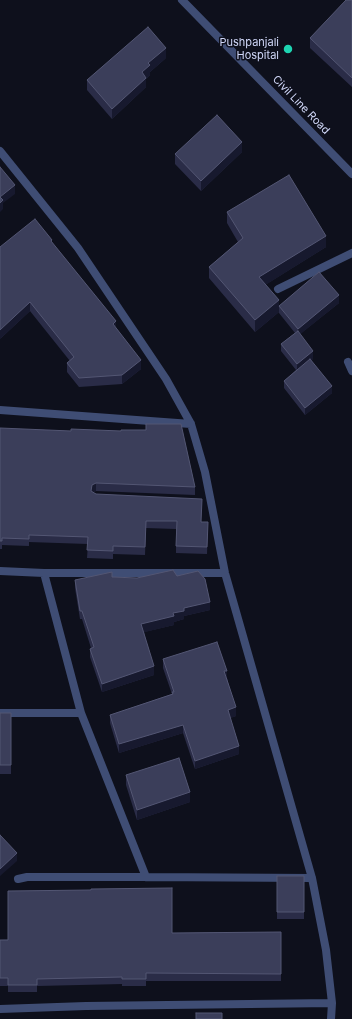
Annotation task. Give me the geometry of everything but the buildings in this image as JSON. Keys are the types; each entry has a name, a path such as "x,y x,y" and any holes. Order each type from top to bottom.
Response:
{"street":[{"name":"Civil Line Road","path":"182,0 352,174"},
{"path":"0,151 78,248 166,379 191,424 205,472 225,573 312,878 326,950 332,1003 331,1019"},
{"path":"278,289 352,253"},
{"path":"348,362 352,371"},
{"path":"0,410 191,424"},
{"path":"0,571 44,573 225,573"},
{"path":"44,573 81,713 146,877"},
{"path":"0,713 81,713"},
{"path":"18,878 312,878"},
{"path":"0,1009 86,1006 332,1003"}],"place":[{"name":"Pushpanjali Hospital","path":"288,49"}]}
